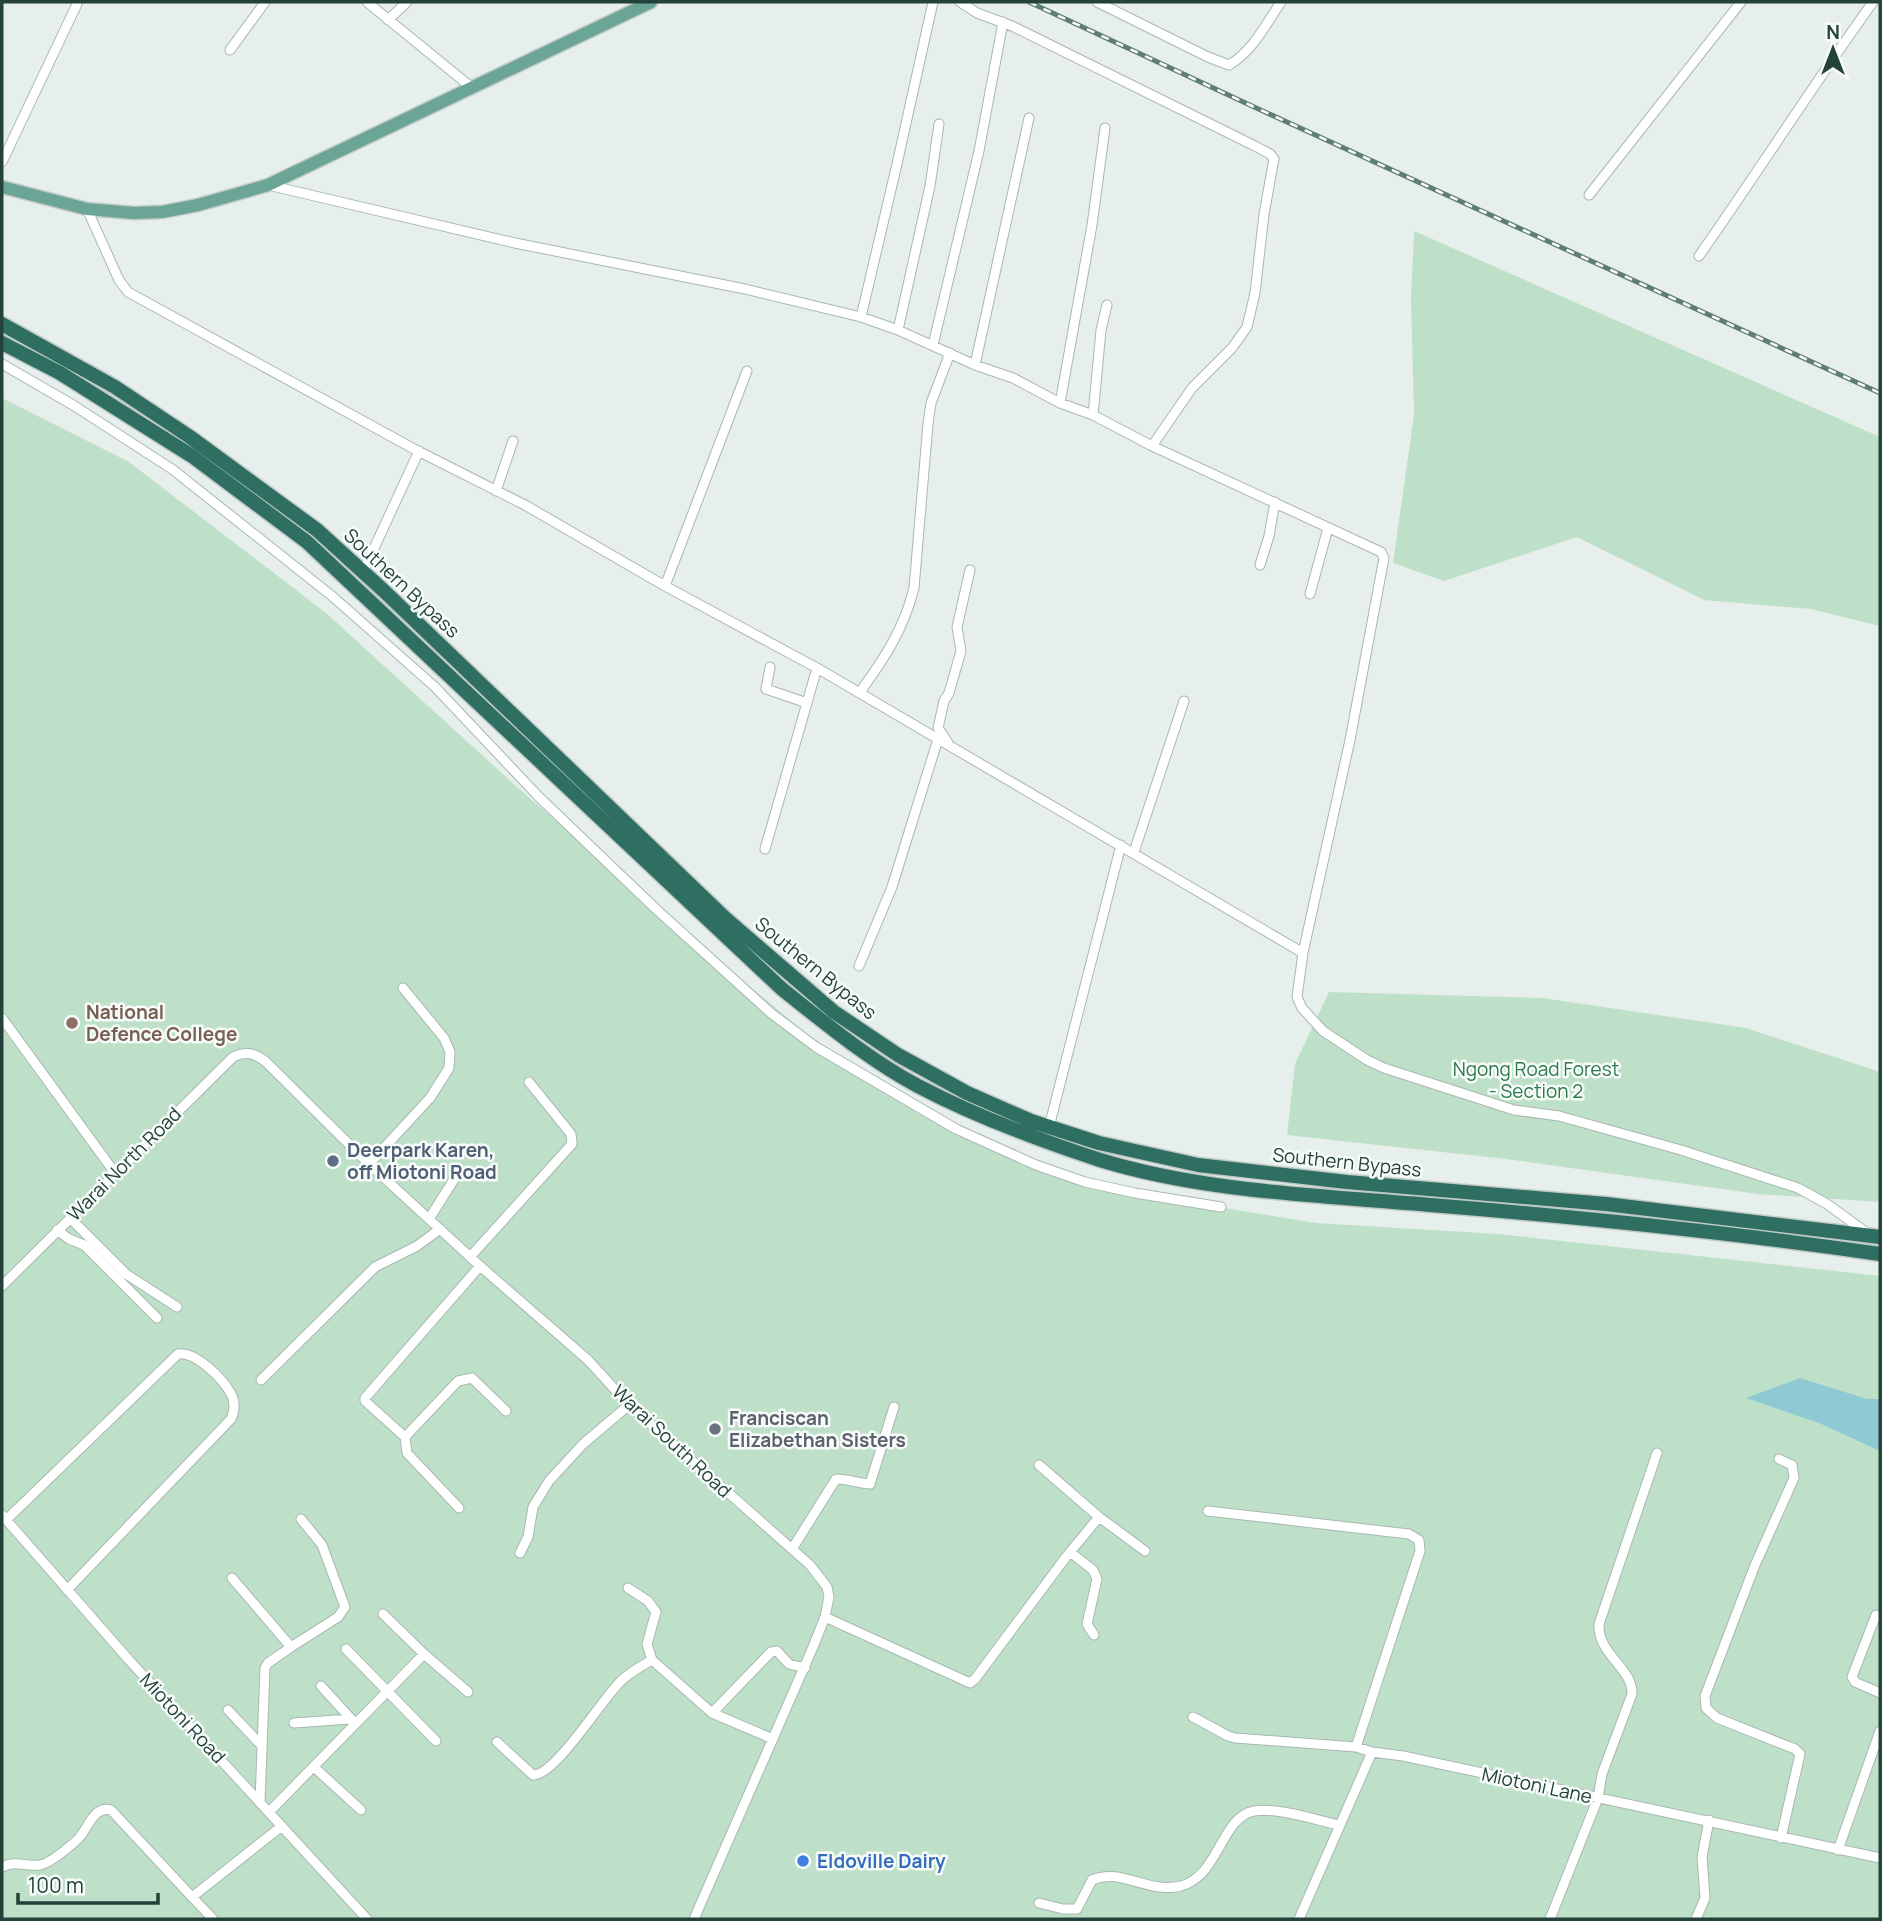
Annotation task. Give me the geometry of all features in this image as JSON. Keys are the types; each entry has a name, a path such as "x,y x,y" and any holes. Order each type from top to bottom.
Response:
{"highway":[{"name":"Southern Bypass","path":"2,324 115,387 190,437 317,530 724,918 834,1012 898,1055 967,1093 1031,1121 1100,1143 1198,1165 1347,1182 1605,1204 1875,1236"},
{"name":"Southern Bypass","path":"2,343 60,373 192,456 307,542 782,989 841,1035 917,1086 1006,1126 1101,1160 1196,1182 1346,1198 1601,1219 1880,1254"}],"main road":[{"path":"2,187 87,208 134,213 162,212 198,205 268,185 651,2"}],"street":[{"path":"230,50 265,2"},
{"path":"368,2 471,87"},
{"path":"388,20 407,2"},
{"path":"861,317 933,2"},
{"path":"960,2 977,13 1003,22 1255,146 1274,159 1264,214 1255,293 1247,327 1232,348 1192,388 1152,446"},
{"path":"1097,2 1229,65 1256,41 1281,2"},
{"path":"1589,194 1741,2"},
{"path":"1699,256 1832,58 1873,2"},
{"path":"2,162 77,4"},
{"path":"933,345 979,151 1003,22"},
{"path":"975,365 1030,118"},
{"path":"898,330 930,186 939,124"},
{"path":"1060,403 1092,225 1105,128"},
{"path":"268,185 514,243 745,289 861,317 1013,378 1060,403 1093,415 1152,446 1378,551 1384,558 1350,740 1303,953 1297,997 1299,1003 1322,1031 1375,1064 1514,1110 1559,1116 1681,1150 1798,1188 1875,1236"},
{"path":"87,208 119,280 128,292 860,692 1303,953"},
{"path":"1093,415 1101,330 1107,305"},
{"path":"860,692 886,657 909,608 914,588 931,403 950,353"},
{"path":"2,364 73,405 172,469 332,596 435,687 539,797 656,909 772,1014 816,1047 956,1129 1036,1165 1085,1182 1221,1207"},
{"path":"665,586 747,371"},
{"path":"496,491 513,442"},
{"path":"363,572 419,452"},
{"path":"1260,565 1275,502"},
{"path":"1310,594 1328,528"},
{"path":"949,745 938,728 961,651 957,627 970,569"},
{"path":"770,667 766,689 807,703"},
{"path":"765,849 817,668"},
{"path":"1134,852 1184,701"},
{"path":"859,966 892,887 938,739"},
{"path":"1049,1127 1121,845"},
{"path":"369,1164 430,1098 449,1068 450,1052 444,1038 403,988"},
{"path":"2,1018 115,1173"},
{"name":"Warai North Road","path":"2,1286 233,1057 242,1052 251,1053"},
{"name":"Warai South Road","path":"251,1053 265,1061 369,1164 588,1360 629,1405 810,1565 827,1587 829,1597 825,1618 805,1668 694,1919"},
{"path":"470,1257 572,1143 571,1134 529,1082"},
{"path":"429,1219 458,1173"},
{"path":"70,1217 126,1274 177,1307"},
{"path":"261,1380 375,1267 417,1245 440,1229"},
{"path":"57,1230 84,1245 157,1318"},
{"path":"459,1508 407,1453 405,1437 365,1401 365,1395 480,1266"},
{"path":"4,1517 174,1355 194,1355 231,1392 234,1405 231,1419 67,1590"},
{"path":"405,1437 462,1378 472,1378 506,1410"},
{"path":"520,1553 527,1537 533,1507 549,1481 583,1444 629,1405"},
{"path":"792,1549 836,1479 870,1484 894,1407"},
{"path":"1550,1919 1598,1798 1604,1769 1633,1690 1602,1643 1598,1631 1657,1452"},
{"path":"1779,1459 1792,1465 1794,1478 1755,1564 1705,1696 1706,1707 1717,1717 1795,1749 1800,1754 1781,1838"},
{"path":"1039,1465 1099,1517 1145,1552"},
{"path":"1208,1511 1409,1534 1419,1540 1420,1550 1356,1747"},
{"name":"Miotoni Road","path":"4,1517 67,1590 367,1919"},
{"path":"825,1618 970,1683 1099,1517"},
{"path":"260,1802 265,1668 268,1662 338,1618 345,1607 322,1545 301,1519"},
{"path":"1070,1552 1093,1570 1097,1578 1087,1624 1094,1635"},
{"path":"232,1578 291,1647"},
{"path":"628,1588 648,1601 656,1612 647,1644 652,1660 712,1713 773,1739"},
{"path":"383,1614 468,1692"},
{"path":"1876,1615 1852,1677 1855,1682 1880,1693"},
{"path":"346,1649 436,1741"},
{"path":"712,1713 771,1652 777,1651 789,1664 805,1668"},
{"path":"269,1812 315,1768 352,1721 424,1654"},
{"path":"497,1742 533,1775 540,1775 559,1759 621,1681 652,1660"},
{"path":"321,1686 352,1721"},
{"path":"228,1710 262,1746"},
{"name":"Miotoni Lane","path":"1193,1717 1228,1736 1356,1747 1880,1858"},
{"path":"294,1723 352,1721"},
{"path":"1838,1850 1880,1731"},
{"path":"1298,1919 1372,1752"},
{"path":"315,1768 361,1810"},
{"path":"2,1867 12,1863 41,1865 79,1838 97,1812 107,1809 111,1810 213,1919"},
{"path":"1039,1903 1063,1909 1077,1909 1092,1880 1109,1874 1157,1888 1186,1884 1208,1867 1231,1828 1243,1816 1254,1811 1272,1811 1339,1825"},
{"path":"1696,1919 1705,1898 1702,1857 1709,1820"},
{"path":"192,1897 282,1826"}],"green space":[{"path":"1414,231 1880,437 1880,626 1811,609 1704,600 1577,537 1444,581 1393,563 1414,415 1411,299"},
{"path":"2,398 129,462 326,613 517,787 849,1069 952,1132 1067,1176 1218,1207 1316,1223 1498,1234 1880,1276 1880,1919 2,1919"},
{"name":"Ngong Road Forest - Section 2","path":"1329,992 1542,998 1746,1028 1880,1072 1880,1202 1758,1194 1506,1159 1287,1135 1295,1064"}],"water":[{"path":"1800,1378 1867,1399 1880,1399 1880,1451 1819,1423 1746,1398"}],"railway":[{"path":"1029,2 1880,393"}],"place":[{"name":"National Defence College","path":"72,1023"},
{"name":"Deerpark Karen, off Miotoni Road","path":"333,1161"},
{"name":"Franciscan Elizabethan Sisters","path":"715,1429"},
{"name":"Eldoville Dairy","path":"803,1861"}]}
